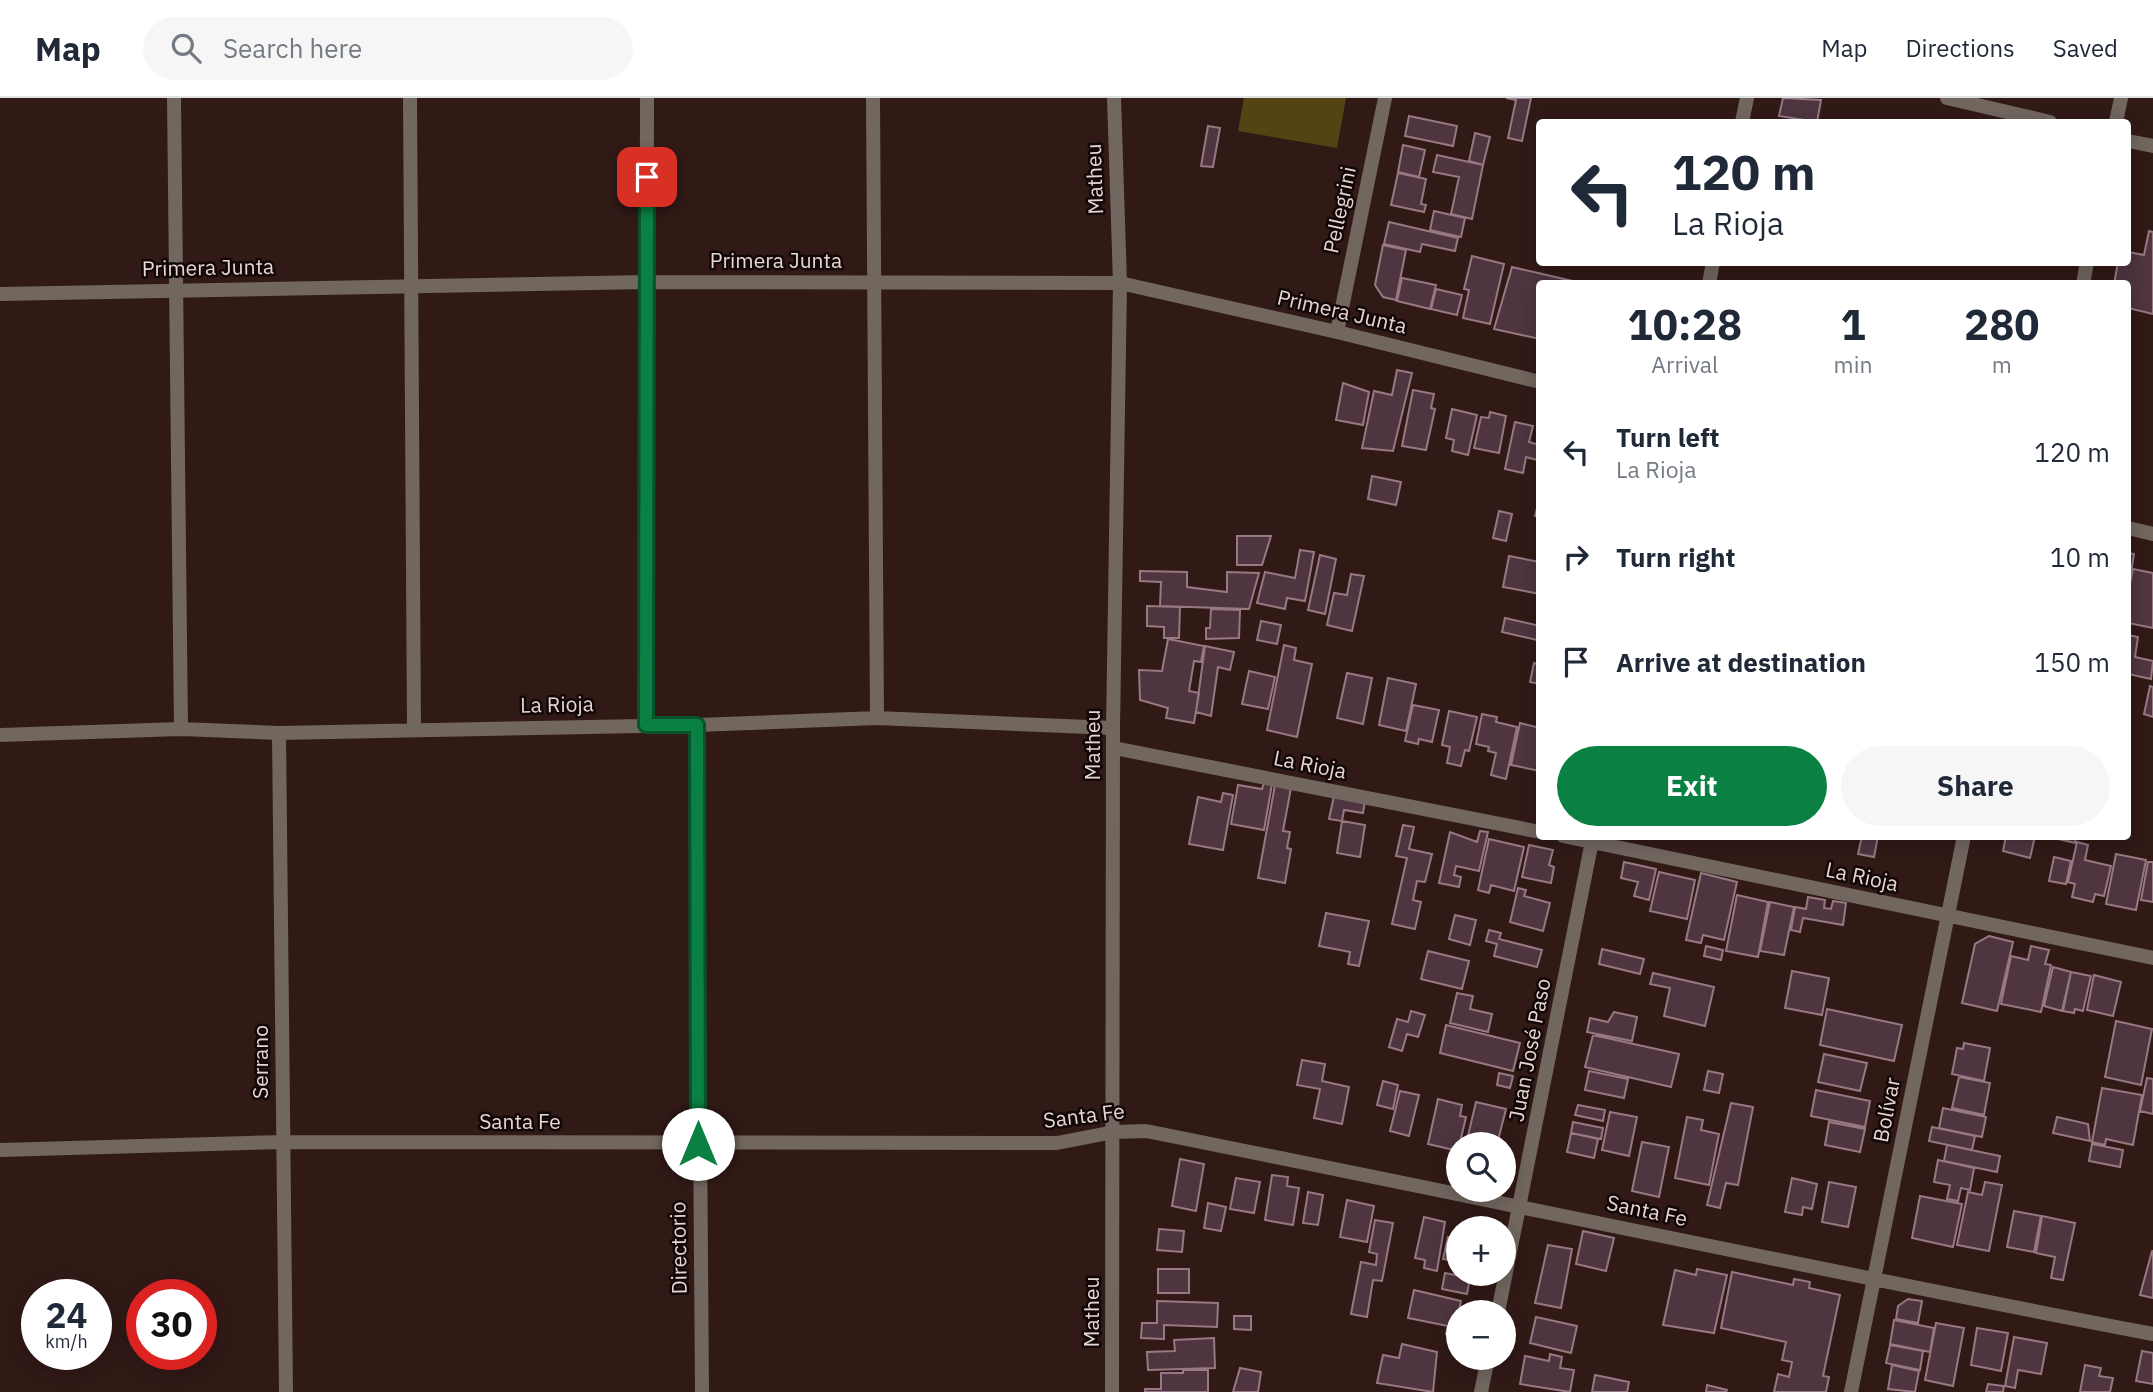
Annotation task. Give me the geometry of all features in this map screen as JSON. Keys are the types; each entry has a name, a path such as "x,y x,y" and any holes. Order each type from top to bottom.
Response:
{"street":[{"path":"174,98 181,730"},
{"path":"411,98 414,728"},
{"path":"646,725 647,98"},
{"path":"873,98 877,718"},
{"name":"Matheu","path":"1112,1392 1114,728 1120,283 1114,98"},
{"name":"Pellegrini","path":"1337,331 1385,98"},
{"path":"1743,119 1747,98"},
{"path":"1947,98 2037,119"},
{"path":"2117,119 2121,98"},
{"path":"2131,142 2153,146"},
{"name":"Primera Junta","path":"0,294 647,282 1120,283 1337,331 1536,381"},
{"path":"2131,529 2153,534"},
{"name":"La Rioja","path":"0,735 181,730 279,733 414,728 697,725 877,718 1114,728"},
{"name":"Directorio","path":"697,725 698,1144 702,1392"},
{"name":"Serrano","path":"279,733 286,1392"},
{"name":"La Rioja","path":"1114,748 1536,831"},
{"name":"Juan José Paso","path":"1501,1300 1592,840"},
{"name":"La Rioja","path":"1597,840 2153,958"},
{"name":"Bolívar","path":"1851,1392 1963,840"},
{"name":"Santa Fe","path":"0,1150 283,1142 1057,1143 1114,1132 1146,1131 1521,1205 1875,1281 2153,1334"},
{"path":"1481,1392 1486,1370"}],"shaded area":[{"path":"1244,98 1346,98 1337,148 1238,131"}],"building":[{"path":"1506,98 1531,98 1522,141 1508,138 1516,100"},
{"path":"1783,98 1821,100 1818,119 1779,116"},
{"path":"1409,116 1457,126 1453,146 1405,136"},
{"path":"1208,126 1220,128 1213,167 1201,166"},
{"path":"1475,133 1490,137 1483,165 1469,161"},
{"path":"1403,145 1425,150 1419,177 1398,172"},
{"path":"1437,155 1483,165 1472,219 1451,214 1459,177 1433,172"},
{"path":"1398,173 1426,179 1421,204 1426,205 1424,212 1391,205"},
{"path":"1434,211 1465,218 1461,237 1430,230"},
{"path":"1389,222 1458,238 1455,251 1422,244 1420,252 1384,244"},
{"path":"2149,231 2153,232 2153,314 2131,309 2131,280 2115,280 2117,266 2131,266 2131,253 2144,255"},
{"path":"1383,245 1406,250 1396,300 1383,297 1375,285"},
{"path":"1472,256 1504,264 1490,324 1463,318 1469,290 1464,289"},
{"path":"1512,267 1568,280 1536,280 1536,338 1494,329"},
{"path":"1402,278 1436,285 1430,309 1397,301"},
{"path":"1436,289 1462,295 1457,315 1431,309"},
{"path":"1397,370 1412,373 1393,451 1362,448 1374,391 1392,395"},
{"path":"1343,383 1369,392 1363,425 1336,420"},
{"path":"1413,390 1434,394 1431,408 1435,409 1426,450 1402,446"},
{"path":"1452,409 1477,415 1468,455 1452,451 1454,440 1446,438"},
{"path":"1490,412 1506,416 1499,453 1474,448 1481,417 1489,418"},
{"path":"1515,422 1533,426 1529,442 1536,444 1536,460 1526,457 1523,473 1505,469"},
{"path":"1372,476 1401,482 1396,505 1368,499"},
{"path":"1499,511 1512,514 1506,541 1493,538"},
{"path":"1237,536 1271,536 1262,565 1237,565"},
{"path":"1300,550 1314,552 1305,601 1287,598 1285,609 1257,603 1265,572 1295,578"},
{"path":"1320,555 1336,559 1325,614 1308,610"},
{"path":"1509,556 1536,561 1536,593 1503,587"},
{"path":"2133,569 2153,573 2153,628 2131,624"},
{"path":"1140,571 1187,572 1187,587 1227,592 1227,572 1259,573 1249,609 1160,606 1161,582 1140,581"},
{"path":"1351,574 1364,576 1352,631 1327,625 1334,593 1347,595"},
{"path":"1147,606 1180,607 1179,638 1164,638 1164,627 1147,626"},
{"path":"1211,609 1240,610 1239,638 1206,639 1206,628 1210,628"},
{"path":"1505,618 1536,625 1536,640 1502,632"},
{"path":"1261,621 1281,625 1277,644 1257,640"},
{"path":"2131,636 2138,637 2135,657 2153,661 2151,679 2131,675"},
{"path":"1168,639 1204,646 1201,662 1194,661 1189,691 1199,693 1194,723 1166,718 1168,708 1140,700 1139,670 1162,671"},
{"path":"1284,645 1296,648 1294,660 1312,664 1297,737 1267,730"},
{"path":"1205,646 1234,652 1230,670 1218,667 1211,716 1196,712"},
{"path":"1534,663 1536,683 1530,682"},
{"path":"1249,671 1275,677 1268,709 1242,704"},
{"path":"1347,673 1372,678 1363,724 1337,718"},
{"path":"1388,678 1416,684 1406,731 1379,725"},
{"path":"2150,686 2153,687 2153,717 2144,714"},
{"path":"1413,705 1439,710 1432,742 1419,739 1418,744 1405,741"},
{"path":"1449,711 1477,717 1469,751 1465,750 1461,766 1447,763 1450,747 1442,745"},
{"path":"1482,714 1497,717 1496,722 1517,727 1506,779 1491,775 1496,753 1488,751 1489,747 1476,744"},
{"path":"1520,723 1536,727 1536,770 1511,765"},
{"path":"1264,782 1272,784 1264,830 1231,824 1238,785 1262,789"},
{"path":"1275,785 1291,788 1283,831 1290,832 1287,848 1291,849 1285,883 1258,878"},
{"path":"1223,793 1233,795 1223,850 1189,844 1198,797 1221,802"},
{"path":"1334,796 1365,801 1363,813 1344,810 1342,821 1329,819"},
{"path":"1342,821 1365,825 1360,857 1337,853"},
{"path":"1403,825 1414,827 1409,849 1432,854 1425,882 1417,881 1413,900 1421,902 1415,929 1392,924 1407,858 1396,856"},
{"path":"1480,831 1488,832 1479,871 1456,866 1454,875 1461,877 1459,887 1439,883 1450,832 1477,842"},
{"path":"1489,839 1524,847 1514,891 1491,885 1489,893 1478,890"},
{"path":"1861,840 1877,840 1874,857 1858,854"},
{"path":"2005,840 2034,840 2030,858 2003,851"},
{"path":"2077,842 2088,845 2085,860 2111,866 2104,896 2095,894 2093,902 2072,897 2075,884 2068,882"},
{"path":"1529,845 1553,850 1549,865 1554,867 1551,883 1522,877"},
{"path":"2116,854 2146,860 2136,910 2106,904"},
{"path":"2054,857 2071,861 2066,884 2049,881"},
{"path":"1624,862 1656,869 1649,900 1634,896 1638,882 1621,878"},
{"path":"2148,862 2153,862 2153,902 2141,900"},
{"path":"1659,872 1695,880 1687,919 1650,911"},
{"path":"1701,873 1737,882 1724,940 1703,935 1701,943 1686,940"},
{"path":"1518,888 1526,890 1524,896 1550,903 1543,931 1510,922"},
{"path":"1737,895 1768,902 1758,957 1726,951"},
{"path":"1808,897 1825,900 1824,908 1831,909 1833,901 1846,903 1843,925 1803,918 1800,932 1791,930 1795,907 1806,909"},
{"path":"1770,902 1794,907 1784,955 1760,951"},
{"path":"1326,913 1369,921 1359,966 1348,964 1350,952 1319,946"},
{"path":"1455,915 1476,920 1470,945 1449,939"},
{"path":"1489,930 1501,933 1499,939 1542,950 1537,967 1494,956 1497,944 1486,941"},
{"path":"1989,936 2013,942 1997,1011 1962,1003 1975,944"},
{"path":"1706,946 1723,950 1721,960 1704,956"},
{"path":"2031,946 2049,950 2045,964 2051,965 2041,1012 2001,1004 2011,956 2028,960"},
{"path":"1602,949 1644,959 1640,974 1599,964"},
{"path":"1428,951 1469,961 1462,989 1421,979"},
{"path":"2053,967 2071,972 2062,1011 2044,1006"},
{"path":"1792,971 1829,978 1822,1015 1785,1008"},
{"path":"2071,972 2091,976 2083,1011 2075,1009 2074,1013 2063,1011"},
{"path":"1653,973 1714,987 1705,1026 1664,1016 1670,988 1650,984"},
{"path":"2094,975 2121,982 2113,1016 2087,1010"},
{"path":"1457,993 1473,996 1470,1009 1492,1014 1488,1032 1450,1023"},
{"path":"1827,1009 1902,1025 1894,1061 1820,1045"},
{"path":"1411,1011 1425,1015 1418,1037 1407,1034 1402,1051 1389,1047 1397,1019 1408,1022"},
{"path":"1614,1012 1637,1017 1632,1041 1587,1032 1590,1018 1608,1022"},
{"path":"2116,1021 2152,1029 2141,1085 2105,1077"},
{"path":"1446,1025 1520,1043 1513,1071 1440,1053"},
{"path":"1593,1035 1679,1054 1671,1087 1585,1067"},
{"path":"1964,1043 1990,1048 1984,1081 1952,1074 1957,1048 1963,1049"},
{"path":"1824,1054 1867,1063 1860,1091 1818,1082"},
{"path":"1302,1060 1325,1064 1322,1081 1349,1087 1342,1124 1314,1118 1320,1089 1297,1085"},
{"path":"1589,1071 1628,1079 1624,1098 1585,1090"},
{"path":"1708,1071 1723,1074 1719,1093 1704,1090"},
{"path":"1499,1073 1513,1076 1510,1088 1497,1085"},
{"path":"1959,1077 1990,1083 1984,1115 1952,1108"},
{"path":"2147,1078 2153,1079 2153,1114 2140,1111"},
{"path":"1383,1081 1398,1085 1393,1109 1377,1105"},
{"path":"2102,1088 2142,1095 2133,1145 2106,1139 2105,1145 2092,1142"},
{"path":"1816,1090 1870,1101 1865,1127 1811,1116"},
{"path":"1400,1091 1419,1095 1409,1136 1390,1131"},
{"path":"1438,1099 1462,1105 1460,1116 1466,1117 1462,1132 1446,1132 1446,1148 1428,1144"},
{"path":"1476,1102 1506,1109 1500,1132 1469,1132"},
{"path":"1731,1103 1753,1107 1738,1185 1726,1183 1720,1208 1707,1205"},
{"path":"1578,1105 1605,1110 1603,1121 1575,1115"},
{"path":"1943,1108 1986,1117 1982,1137 1939,1128"},
{"path":"1610,1112 1637,1117 1629,1156 1602,1150"},
{"path":"1687,1117 1703,1120 1701,1130 1719,1134 1709,1185 1675,1178"},
{"path":"2057,1117 2088,1124 2090,1141 2053,1133"},
{"path":"1573,1122 1603,1128 1601,1139 1571,1133"},
{"path":"1829,1122 1865,1129 1860,1152 1825,1145"},
{"path":"1932,1127 1975,1136 1972,1150 1929,1141"},
{"path":"1571,1133 1598,1139 1594,1158 1567,1152"},
{"path":"1642,1142 1669,1147 1659,1197 1632,1191"},
{"path":"2092,1144 2123,1150 2120,1167 2089,1161"},
{"path":"1947,1145 2000,1156 1997,1172 1944,1161"},
{"path":"1180,1159 1204,1164 1196,1211 1172,1206"},
{"path":"1938,1160 1974,1168 1970,1190 1961,1188 1958,1201 1947,1199 1950,1185 1934,1182"},
{"path":"1272,1175 1288,1177 1287,1186 1299,1188 1293,1225 1265,1220"},
{"path":"1236,1178 1260,1182 1254,1213 1230,1209"},
{"path":"1792,1178 1817,1184 1812,1209 1803,1207 1802,1215 1785,1212"},
{"path":"1829,1182 1856,1187 1848,1227 1822,1222"},
{"path":"1985,1182 2002,1185 1989,1251 1957,1245 1968,1192 1982,1195"},
{"path":"1308,1192 1323,1195 1318,1225 1303,1223"},
{"path":"1920,1196 1962,1204 1953,1247 1912,1238"},
{"path":"1347,1200 1374,1206 1367,1242 1340,1237"},
{"path":"1208,1203 1226,1207 1221,1231 1204,1228"},
{"path":"2014,1211 2041,1216 2034,1252 2007,1247"},
{"path":"2042,1216 2075,1223 2063,1280 2051,1278 2055,1257 2036,1253"},
{"path":"1424,1217 1445,1222 1437,1271 1424,1268 1425,1260 1415,1258"},
{"path":"1375,1220 1393,1223 1382,1281 1373,1280 1367,1317 1351,1314 1361,1262 1376,1265 1377,1254 1369,1252"},
{"path":"1159,1229 1184,1231 1182,1252 1157,1250"},
{"path":"1583,1231 1614,1238 1606,1271 1576,1264"},
{"path":"1548,1245 1572,1249 1561,1308 1535,1303"},
{"path":"2153,1251 2153,1298 2140,1295"},
{"path":"1158,1269 1189,1269 1189,1293 1158,1293"},
{"path":"1697,1269 1727,1275 1714,1333 1663,1325 1675,1270 1696,1275"},
{"path":"1732,1272 1793,1285 1794,1279 1810,1282 1809,1288 1840,1295 1823,1376 1829,1377 1826,1392 1774,1392 1778,1374 1789,1377 1792,1362 1782,1360 1786,1342 1721,1328"},
{"path":"1445,1273 1446,1286 1468,1286 1467,1294 1442,1289"},
{"path":"1414,1290 1457,1300 1446,1300 1446,1326 1408,1318"},
{"path":"1908,1299 1922,1301 1918,1323 1896,1319 1898,1306"},
{"path":"1157,1301 1218,1303 1217,1327 1164,1325 1164,1339 1141,1338 1142,1323 1157,1323"},
{"path":"1234,1316 1251,1316 1251,1330 1234,1329"},
{"path":"1536,1317 1577,1326 1571,1353 1530,1343"},
{"path":"1894,1320 1934,1328 1930,1352 1890,1344"},
{"path":"1936,1323 1964,1328 1953,1386 1925,1380"},
{"path":"1977,1328 2008,1333 2001,1371 1971,1365"},
{"path":"2014,1337 2047,1343 2041,1374 2018,1370 2015,1388 2005,1386"},
{"path":"1214,1338 1215,1368 1148,1370 1147,1352 1175,1351 1174,1340"},
{"path":"1402,1344 1437,1352 1433,1392 1377,1383 1383,1355 1399,1358"},
{"path":"1890,1345 1923,1351 1920,1370 1886,1363"},
{"path":"2142,1351 2153,1353 2153,1384 2136,1381"},
{"path":"1550,1354 1562,1357 1560,1368 1574,1370 1570,1392 1520,1384 1525,1356 1549,1361"},
{"path":"1892,1365 1919,1371 1915,1392 1888,1389"},
{"path":"2085,1365 2101,1368 2099,1376 2113,1378 2110,1392 2080,1392"},
{"path":"1240,1368 1261,1372 1258,1392 1233,1392"},
{"path":"1183,1370 1208,1370 1208,1392 1145,1392 1145,1389 1161,1389 1161,1373 1183,1373"},
{"path":"1595,1375 1629,1382 1627,1392 1592,1392"},
{"path":"1988,1384 2004,1386 2003,1392 1986,1392"},
{"path":"1707,1385 1727,1390 1706,1392"}],"route":[{"path":"647,177 646,725 697,725 698,1144"}]}
